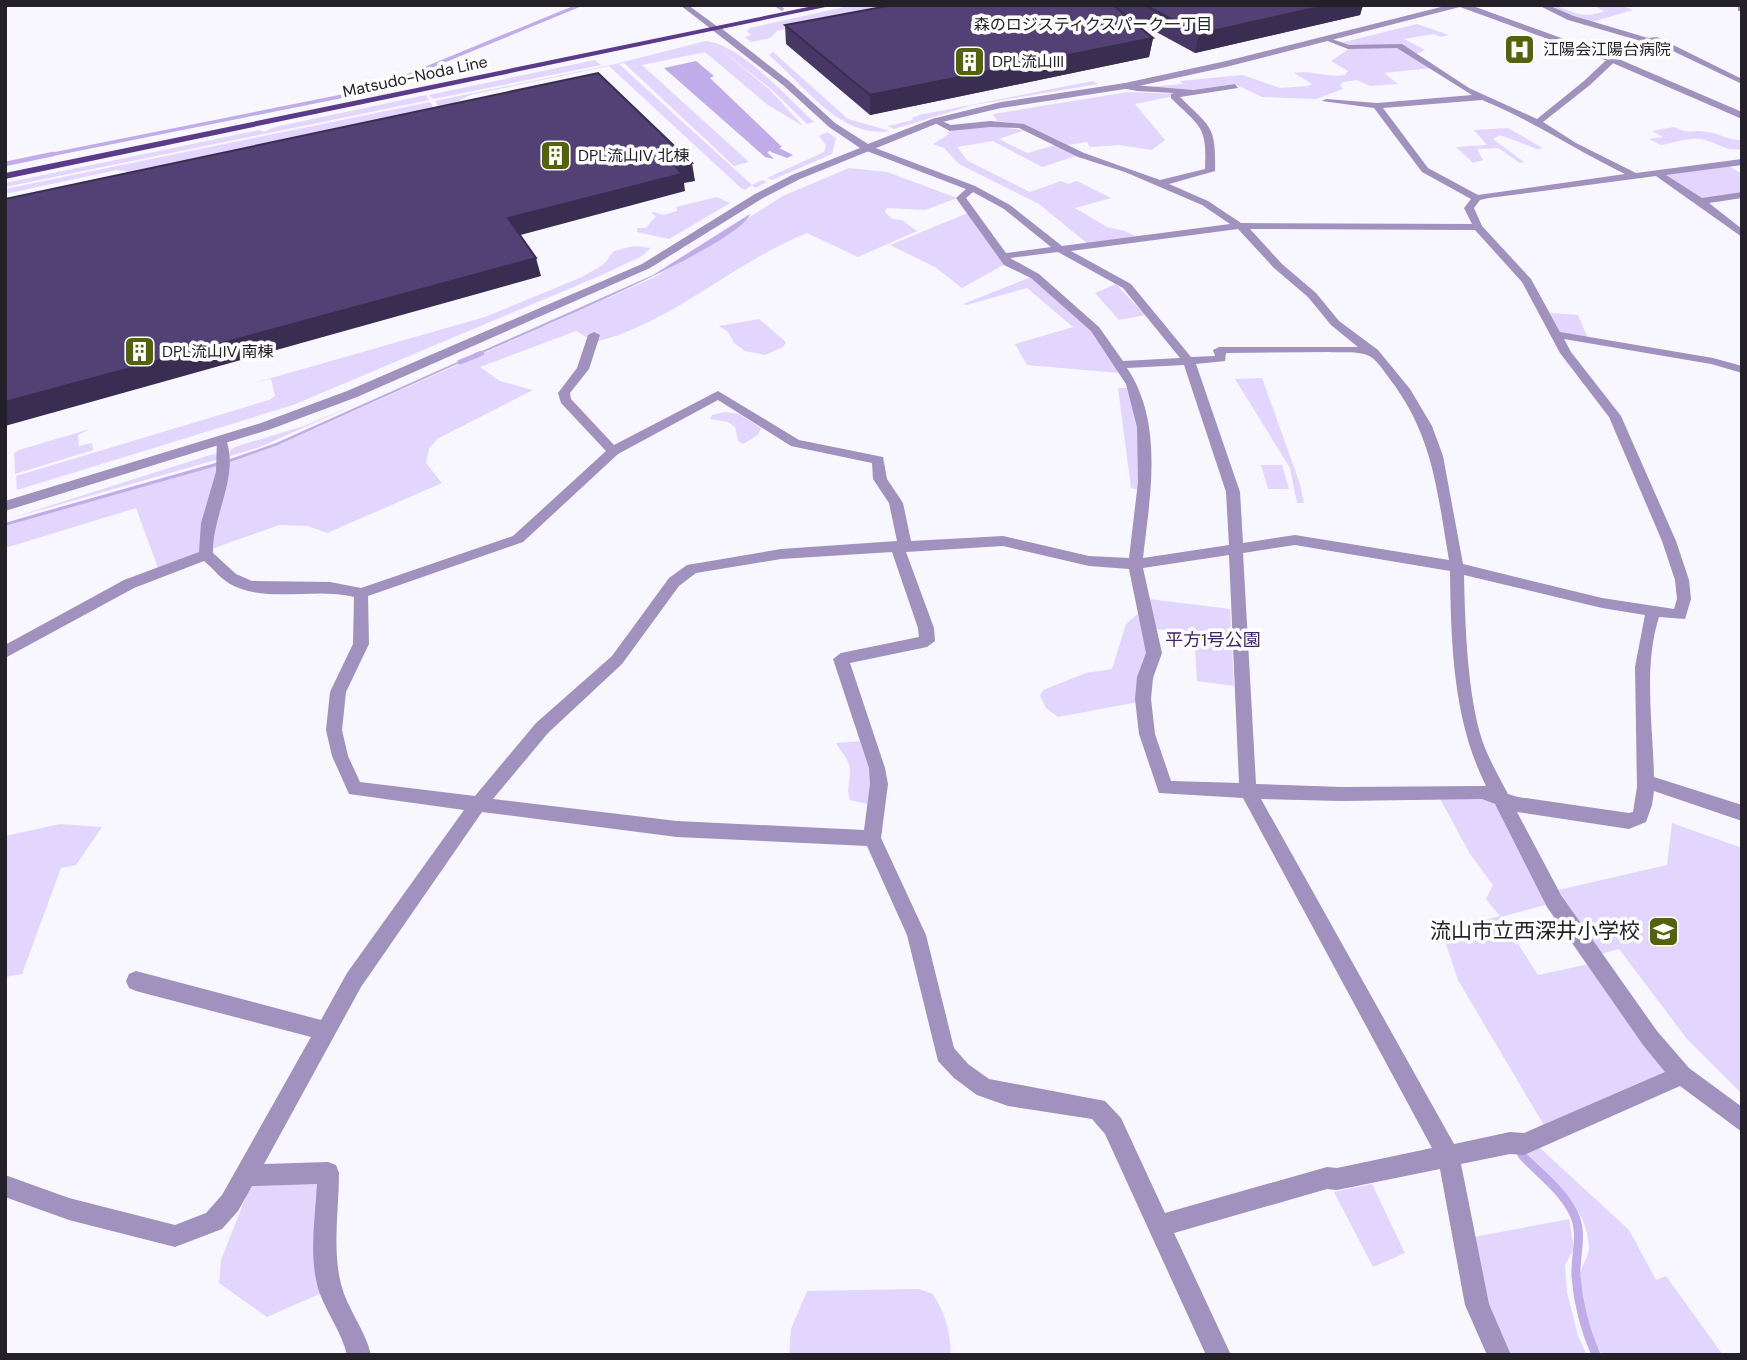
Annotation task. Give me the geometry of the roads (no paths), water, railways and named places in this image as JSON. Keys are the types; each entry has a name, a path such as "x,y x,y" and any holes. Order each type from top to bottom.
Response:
{"main road":[{"name":"Matsudo-Noda Line","path":"5,176 831,5"}],"street":[{"path":"683,5 786,83 832,125 867,148 972,188 1007,207 1060,249 1127,286 1189,362 1233,492 1248,791 1448,1155 1478,1305 1499,1355"},
{"path":"5,506 221,440 352,394 612,282 673,251 759,196 935,121 1001,105 1125,86 1329,40 1460,5 1611,59 1742,116"},
{"path":"1541,5 1571,18 1649,41 1659,41 1742,82"},
{"path":"1329,40 1348,47 1399,46 1482,97 1538,122 1573,145 1635,177"},
{"path":"1538,122 1587,83 1622,50 1649,41"},
{"path":"1125,86 1193,92"},
{"path":"1161,183 1210,171 1212,142 1207,128 1174,96 1235,86"},
{"path":"1326,101 1377,106 1482,97"},
{"path":"1377,106 1424,170 1477,198 1737,166"},
{"path":"935,121 950,128 990,124 1021,126 1081,155 1161,183 1205,203 1241,226 1278,266 1312,295 1335,323 1374,352 1404,388 1426,426 1437,456 1457,568 1458,632 1471,729 1482,761 1570,926 1650,1038 1682,1075 1742,1121"},
{"path":"1659,174 1701,201 1742,234"},
{"path":"972,188 961,198 1008,263 1035,276 1095,329 1132,384 1143,427 1145,482 1135,564 1154,653 1150,669 1144,677 1147,734 1165,788 1330,791 1342,794 1482,792 1518,805 1629,821 1640,817 1644,808 1644,635 1654,611"},
{"path":"1701,201 1742,195"},
{"path":"5,1186 69,1209 175,1236 214,1221 230,1203 354,981 476,806 542,728 617,660 683,573 717,563 781,554 1003,541 1089,561 1135,564 1296,540 1457,568 1602,603 1680,615 1684,599 1682,580 1669,541 1615,416 1573,364 1554,334 1528,281 1478,227 1469,208 1477,198"},
{"path":"1004,256 1241,226 1478,227"},
{"path":"1554,334 1713,361 1742,370"},
{"path":"594,335 579,376 564,393 565,400 613,451"},
{"path":"1121,365 1221,359 1219,350 1329,349 1374,352"},
{"path":"221,440 225,461 224,481 207,519 206,555 233,580 250,586 326,586 361,593 518,539 613,451 718,395 795,443 878,460 880,479 896,503 901,546 926,628 927,641 841,659 876,761 879,784 872,838 916,935 945,1054 961,1071 984,1088 1008,1095 1097,1109 1113,1126 1219,1355"},
{"path":"5,652 129,584 206,555"},
{"path":"361,593 361,644 338,692 334,730 340,756 355,789 677,829 872,838"},
{"path":"1645,780 1742,813"},
{"path":"136,981 325,1031"},
{"path":"1158,1226 1327,1178 1337,1179 1510,1143 1524,1144 1682,1075"},
{"path":"246,1175 328,1173 328,1281 335,1305 350,1327 359,1355"}],"waterway":[{"path":"44,156 373,90 580,5"},
{"path":"776,5 782,9"},
{"path":"775,150 787,155"},
{"path":"5,164 53,154"},
{"path":"476,355 482,353"},
{"path":"460,362 480,354"},
{"path":"1522,1155 1562,1196 1576,1220 1579,1236 1576,1276 1578,1297 1596,1355"}],"place":[{"name":"江陽会江陽台病院","path":"1520,49"},
{"name":"DPL流山III","path":"969,61"},
{"name":"DPL流山IV 北棟","path":"555,155"},
{"name":"DPL流山IV 南棟","path":"139,351"},
{"name":"流山市立西深井小学校","path":"1663,931"}],"district":[{"name":"森のロジスティクスパーク一丁目","path":"1093,24"}],"park label":[{"name":"平方1号公園","path":"1213,640"}]}
